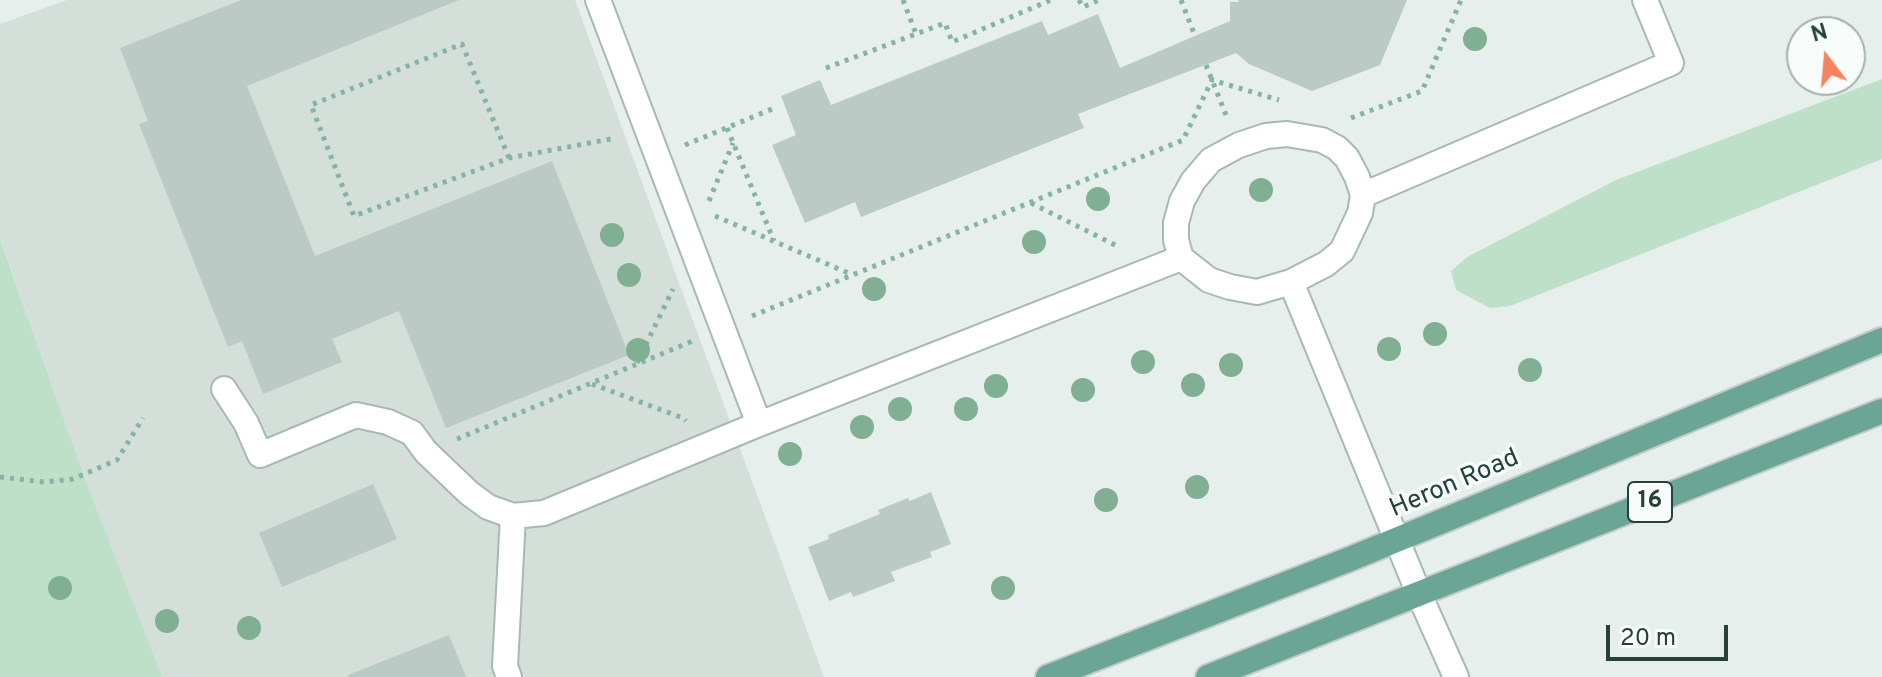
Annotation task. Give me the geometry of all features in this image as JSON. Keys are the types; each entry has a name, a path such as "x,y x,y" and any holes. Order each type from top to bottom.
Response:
{"main road":[{"name":"Heron Road","path":"1048,677 1397,539 1882,340"},
{"name":"16","path":"1208,677 1882,411"}],"street":[{"path":"598,0 759,424"},
{"path":"1363,195 1671,63 1645,0"},
{"path":"1266,136 1305,136 1322,140 1347,158 1363,195 1360,213 1342,251 1326,264 1291,282 1257,292 1209,280 1181,258 1176,240 1176,223 1182,201 1193,181 1211,160 1239,145 1266,136"},
{"path":"224,389 246,423 260,455 356,415 388,422 412,433 426,452 488,507 513,516 544,513 759,424 1181,258"},
{"path":"1291,282 1456,677"},
{"path":"509,677 505,666 513,516"}],"path":[{"path":"903,0 916,34"},
{"path":"826,68 945,23 952,42 1051,0"},
{"path":"1079,0 1083,7 1099,0"},
{"path":"1181,0 1195,36"},
{"path":"1305,136 1422,91 1461,0"},
{"path":"509,158 462,44 311,105 354,216 509,158 649,132"},
{"path":"1206,65 1239,145"},
{"path":"1212,80 1280,100"},
{"path":"744,320 1183,140 1212,80"},
{"path":"658,155 777,107"},
{"path":"727,128 774,242"},
{"path":"733,143 705,211 853,275"},
{"path":"1030,203 1122,249 1134,278"},
{"path":"637,364 677,282"},
{"path":"426,452 700,338"},
{"path":"591,383 683,418 706,448"},
{"path":"0,477 44,482 73,479 117,460 143,418"}],"shaded area":[{"path":"67,0 575,0 824,677 161,677 87,484 0,238 0,24"}],"green space":[{"path":"1882,79 1882,159 1510,306 1490,308 1456,290 1451,271 1467,257 1616,180 1837,96 1866,96 1866,85"},
{"path":"0,239 87,484 162,677 0,677"}],"building":[{"path":"241,0 459,0 247,86 315,256 552,161 629,355 446,428 399,311 332,339 342,362 263,394 242,341 228,347 139,124 148,121 120,48"},
{"path":"1407,0 1380,65 1312,91 1249,64 1236,53 1078,114 1084,128 861,217 855,202 805,223 772,145 796,135 781,96 820,80 831,105 1042,21 1048,35 1098,14 1120,68 1230,21 1230,2"},
{"path":"373,484 397,539 282,587 259,533"},
{"path":"931,492 951,544 930,552 932,557 891,572 895,581 853,597 851,592 829,601 808,547 829,539 828,535 880,514 878,510"},
{"path":"449,635 466,677 348,677 348,675"}]}
